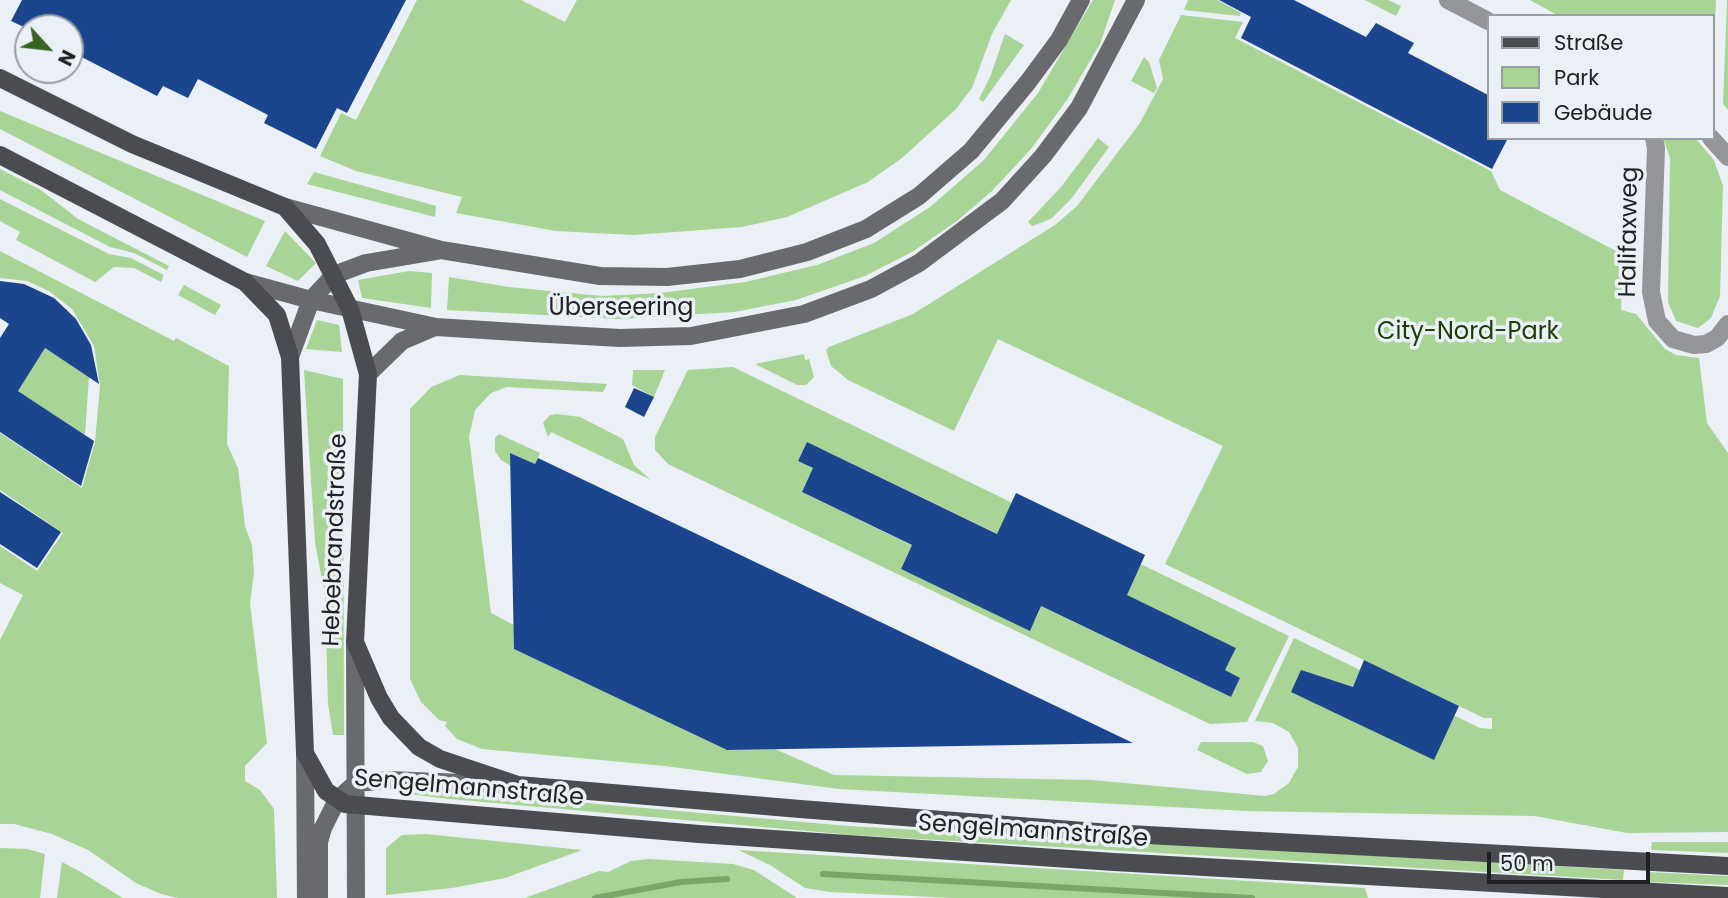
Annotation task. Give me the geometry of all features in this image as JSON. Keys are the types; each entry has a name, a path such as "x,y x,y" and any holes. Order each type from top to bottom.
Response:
{"main road":[{"name":"Überseering","path":"0,78 132,144 285,207"},
{"name":"Überseering","path":"0,155 245,282"},
{"name":"Hebebrandstraße","path":"285,207 317,244 334,275 349,309 368,374 355,642"},
{"name":"Hebebrandstraße","path":"245,282 277,315 290,357 304,753"},
{"name":"Sengelmannstraße","path":"355,642 379,698 391,718 419,747 450,763 518,785 1110,832 1728,866"},
{"name":"Sengelmannstraße","path":"304,753 326,792 337,800 355,806 713,835 1114,862 1728,896"}],"street":[{"name":"Überseering","path":"285,207 441,250 600,276 667,277 740,269 807,252 866,229 919,196 971,151 1059,40 1081,0"},
{"name":"Überseering","path":"245,282 349,309 436,327 620,338 691,336 804,314 871,289 919,263 1002,201 1043,156 1079,108 1136,0"},
{"path":"1448,0 1486,21"},
{"name":"Halifaxweg","path":"1654,140 1651,292 1657,321 1673,339 1695,345 1706,344 1717,338 1728,324"},
{"path":"1713,140 1728,157"},
{"path":"290,357 312,300 334,275 366,263 441,250"},
{"path":"368,374 402,341 436,327"},
{"name":"Hebebrandstraße","path":"355,642 356,898"},
{"name":"Hebebrandstraße","path":"304,753 319,898"},
{"name":"Sengelmannstraße","path":"312,841 337,800 356,783 389,780 518,785"},
{"name":"Hebebrandstraße","path":"306,898 312,841"}],"green space":[{"path":"417,0 521,0 565,22 577,0 1011,0 992,34 972,88 956,109 902,158 868,182 787,217 742,227 633,235 556,231 456,213 462,197 356,171 320,156 341,113 356,120"},
{"path":"1093,0 1115,0 1100,44 1067,100 1031,149 992,191 957,221 912,252 865,276 796,300 734,312 619,319 447,310 449,277 509,287 602,296 660,293 745,282 817,265 874,243 930,207 984,160 1038,93"},
{"path":"1188,0 1217,0 1241,13 1240,16 1184,10"},
{"path":"1365,0 1388,0 1401,6 1396,16"},
{"path":"1530,0 1716,0 1714,42 1714,14 1555,14"},
{"path":"1728,0 1728,110 1723,104"},
{"name":"City-Nord-Park","path":"1181,15 1243,22 1235,38 1491,171 1500,190 1618,252 1618,257 1623,260 1621,310 1636,314 1665,349 1676,355 1699,358 1707,423 1728,453 1728,832 1627,833 1535,816 1246,811 839,789 665,766 482,749 457,739 445,726 447,722 439,720 421,702 410,679 410,409 431,387 460,375 607,384 603,392 507,387 491,393 475,410 469,437 491,613 514,625 514,649 727,750 775,749 834,775 1092,780 1265,796 1274,794 1289,783 1298,767 1298,748 1289,732 1273,723 1255,721 1294,638 1480,728 1492,729 1492,718 1484,718 1165,564 1223,446 998,339 954,431 848,380 831,366 826,350 829,347 913,314 1055,225 1077,206 1140,123 1163,79 1159,60"},
{"path":"1005,34 1024,45 983,102 979,99"},
{"path":"1144,57 1149,62 1157,88 1154,93 1131,81"},
{"path":"0,111 265,221 247,257 0,129"},
{"path":"1098,138 1109,147 1071,199 1051,219 1032,226 1028,222 1061,187"},
{"path":"1664,140 1697,140 1714,160 1723,186 1720,296 1711,318 1698,328 1676,321 1668,302 1670,158"},
{"path":"0,169 41,190 78,219 169,266 167,270 134,253 110,247 0,190"},
{"path":"314,172 436,206 435,217 307,184"},
{"path":"0,199 109,254 131,258 164,275 161,282 134,268 114,267 95,282 16,240 20,232 0,221"},
{"path":"285,231 316,263 298,281 266,266"},
{"path":"0,251 174,341 176,338 229,366 227,444 238,468 245,526 252,545 254,572 250,603 267,743 245,766 245,781 260,790 274,809 277,898 178,898 161,894 136,883 88,850 52,834 14,824 0,824 0,640 23,595 0,583 0,546 37,571 63,533 0,490 0,433 82,488 95,442 100,386 94,346 72,309 49,291 27,281 0,278"},
{"path":"409,271 432,273 431,308 362,298 358,280"},
{"path":"184,285 221,305 215,315 178,295"},
{"path":"317,320 339,325 342,352 306,349"},
{"path":"45,348 89,377 85,435 18,391"},
{"path":"804,354 805,360 809,359 814,377 806,385 797,385 755,364"},
{"path":"733,367 1033,513 1002,536 807,442 798,461 819,471 810,475 802,492 917,548 909,551 901,569 1030,630 1039,612 1036,604 1231,697 1240,678 1218,667 1221,661 1228,664 1236,648 1121,593 1050,520 1289,636 1247,722 1210,724 668,464 655,450 655,437 688,370"},
{"path":"304,370 343,379 344,735 333,735 328,704 325,595 315,543"},
{"path":"633,370 665,370 654,397 632,385"},
{"path":"550,415 580,417 623,439 634,465 651,480 551,432 548,437 543,423"},
{"path":"499,434 540,453 535,464 512,454 511,466 501,460 495,451 495,438"},
{"path":"1201,742 1253,742 1263,746 1268,761 1261,772 1247,774 1197,750"},
{"path":"405,787 849,826 1624,870 1623,880 852,835 439,798 404,793"},
{"path":"426,834 582,850 505,878 452,888 386,895 386,848 402,835"},
{"path":"1652,842 1728,842 1728,853 1651,850"},
{"path":"0,848 27,849 45,854 40,898 0,898"},
{"path":"738,850 1365,888 1368,898 953,898 830,892 805,888 770,865"},
{"path":"649,859 733,864 754,870 797,898 525,898 599,871 608,872 631,861"},
{"path":"62,862 79,871 123,898 57,898"},
{"path":"1648,872 1728,876 1728,885 1647,882"}],"building":[{"path":"22,0 406,0 347,113 337,108 316,149 264,123 268,115 198,79 188,98 163,86 157,96 84,58 84,14 15,14"},
{"path":"1219,0 1294,0 1366,37 1376,23 1414,43 1408,53 1486,94 1486,140 1507,140 1492,169 1241,38 1251,17"},
{"path":"0,281 24,284 54,298 76,319 91,345 99,384 45,348 18,391 94,441 81,486 0,432 0,338 9,324 0,318"},
{"path":"634,388 654,397 644,417 625,407"},
{"path":"807,442 997,534 1016,493 1145,555 1127,595 1236,648 1225,670 1240,678 1231,697 1041,606 1030,631 901,569 912,545 802,492 813,468 798,461"},
{"path":"510,453 535,464 538,458 1133,743 727,750 514,649"},
{"path":"0,492 61,532 37,568 0,544"},
{"path":"1364,660 1459,706 1434,760 1291,692 1301,670 1353,687"}],"waterway":[{"path":"823,874 1252,898"},
{"path":"595,898 681,882 727,879"}]}
